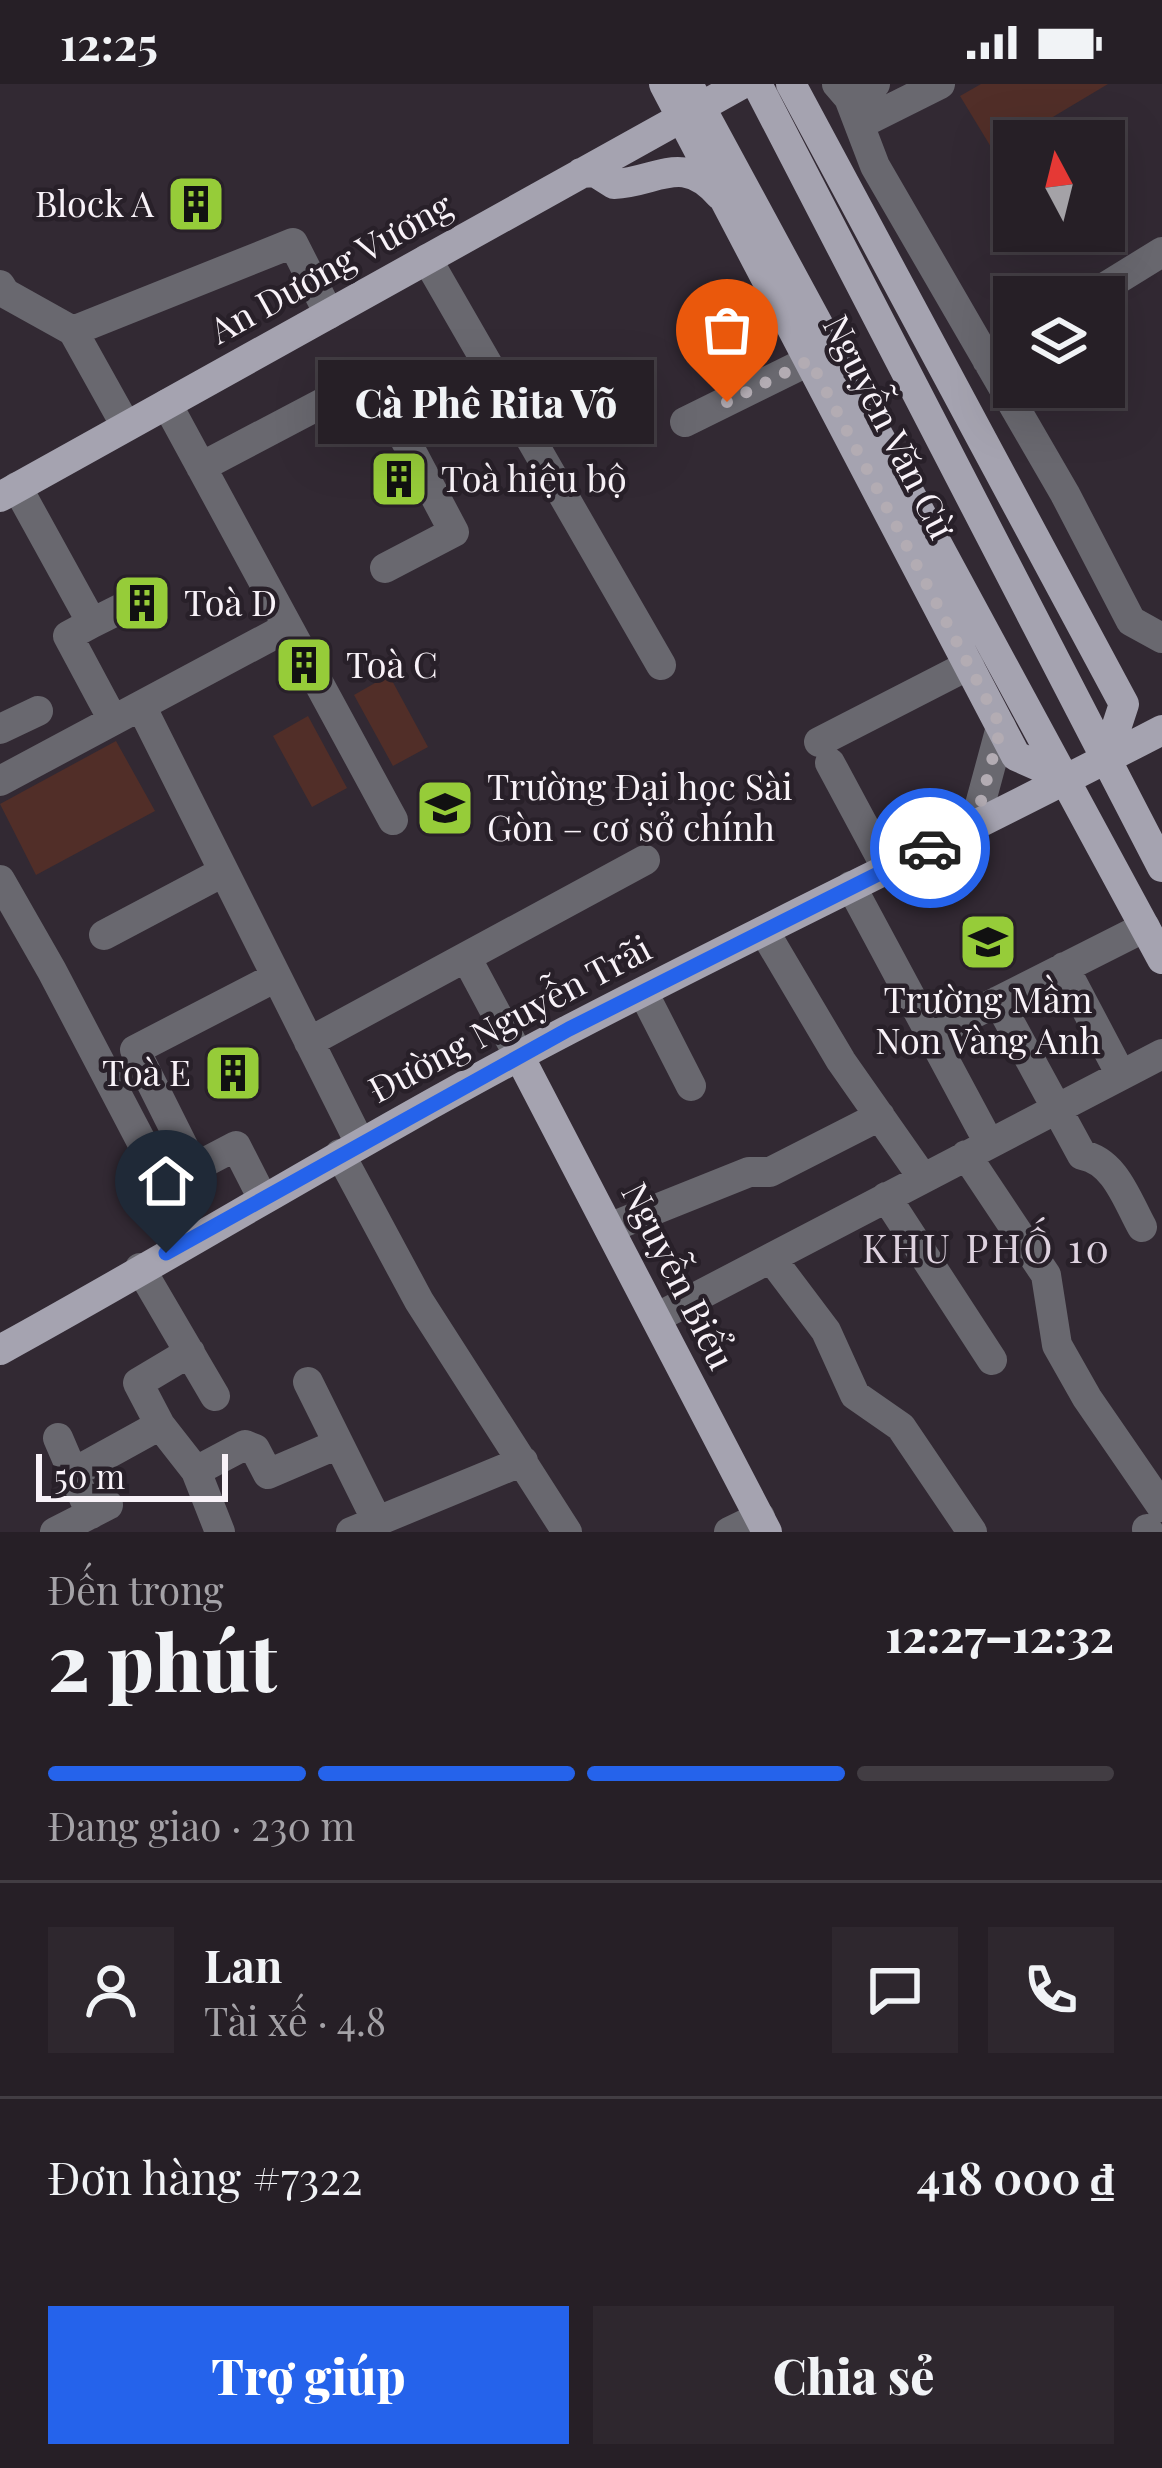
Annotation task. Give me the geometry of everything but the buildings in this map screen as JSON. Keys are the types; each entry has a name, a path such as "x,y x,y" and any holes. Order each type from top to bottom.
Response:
{"main road":[{"name":"Nguyễn Văn Cừ","path":"664,84 690,102 761,217 821,354 1016,756 1068,779"},
{"name":"An Dương Vương","path":"9,492 581,173 690,102 742,84"},
{"name":"Nguyễn Văn Cừ","path":"757,84 829,188 1124,704 1106,759"},
{"name":"Nguyễn Văn Cừ","path":"791,84 829,188"},
{"name":"Nguyễn Văn Cừ","path":"690,102 729,206 821,354 1068,779 1162,959"},
{"path":"581,173 595,172 614,184 678,170 712,187 729,206 761,217"},
{"name":"Đường Nguyễn Trãi","path":"0,1350 262,1197 519,1056 1162,730"},
{"path":"1106,759 1162,867"},
{"name":"Nguyễn Biểu","path":"519,1056 764,1525"}],"street":[{"path":"940,84 855,97 875,166 993,339"},
{"path":"829,188 875,166"},
{"path":"73,331 293,243 328,314"},
{"path":"1123,276 1162,252"},
{"path":"427,259 661,665"},
{"path":"0,285 4,293 73,331 126,426"},
{"path":"685,422 821,354"},
{"path":"201,466 372,376 454,532 386,568"},
{"path":"167,404 393,820"},
{"path":"1027,408 1131,621 1162,638"},
{"path":"9,492 106,616 68,636 127,713 224,872 309,1042 350,1149 419,1301 567,1532"},
{"path":"0,781 288,627"},
{"path":"887,868 824,752 969,665"},
{"path":"0,729 38,711"},
{"path":"974,827 1001,727"},
{"path":"309,1042 645,860"},
{"path":"104,935 224,872"},
{"path":"0,880 192,1238"},
{"path":"850,886 931,1035 978,1149 1046,1275 1057,1346 1153,1524"},
{"path":"931,1035 1145,927"},
{"path":"764,931 841,1061 922,1178"},
{"path":"466,957 519,1056"},
{"path":"1064,968 1121,1075"},
{"path":"262,1197 236,1146 194,1168 135,1050 276,977"},
{"path":"643,992 691,1086"},
{"path":"998,1001 1082,1155 1096,1157 1114,1174 1142,1227"},
{"path":"656,1318 1162,1054"},
{"path":"609,1228 749,1172 770,1172 880,1116"},
{"path":"886,1197 992,1360"},
{"path":"771,1258 826,1331 855,1395 901,1427 972,1532"},
{"path":"140,1268 214,1396"},
{"path":"190,1352 138,1383 160,1425 196,1471 220,1532"},
{"path":"308,1382 338,1444 363,1526 523,1461"},
{"path":"73,1473 160,1425"},
{"path":"55,1532 100,1509 73,1473 58,1438"},
{"path":"196,1471 244,1445 255,1449 268,1474 338,1444"},
{"path":"729,1532 764,1525"}],"shaded area":[{"path":"981,84 1108,84 1048,120 993,120 993,150 960,96"},
{"path":"389,675 428,747 393,766 354,695"},
{"path":"308,716 347,788 312,807 273,736"},
{"path":"116,741 155,811 36,875 0,804"}],"way so far":[{"path":"727,402 810,360 1001,727 974,827 930,848"}],"place":[{"name":"Block A","path":"196,204"},
{"name":"Cà Phê Rita Võ","path":"727,402"},
{"name":"Toà hiệu bộ","path":"399,479"},
{"name":"Toà D","path":"142,603"},
{"name":"Toà C","path":"304,665"},
{"name":"Trường Đại học Sài Gòn – cơ sở chính","path":"445,808"},
{"name":"Trường Mầm Non Vàng Anh","path":"988,942"},
{"name":"Toà E","path":"233,1073"}],"district":[{"name":"KHU PHỐ 10","path":"987,1249"}],"route":[{"path":"166,1253 569,1029 930,848"}]}
